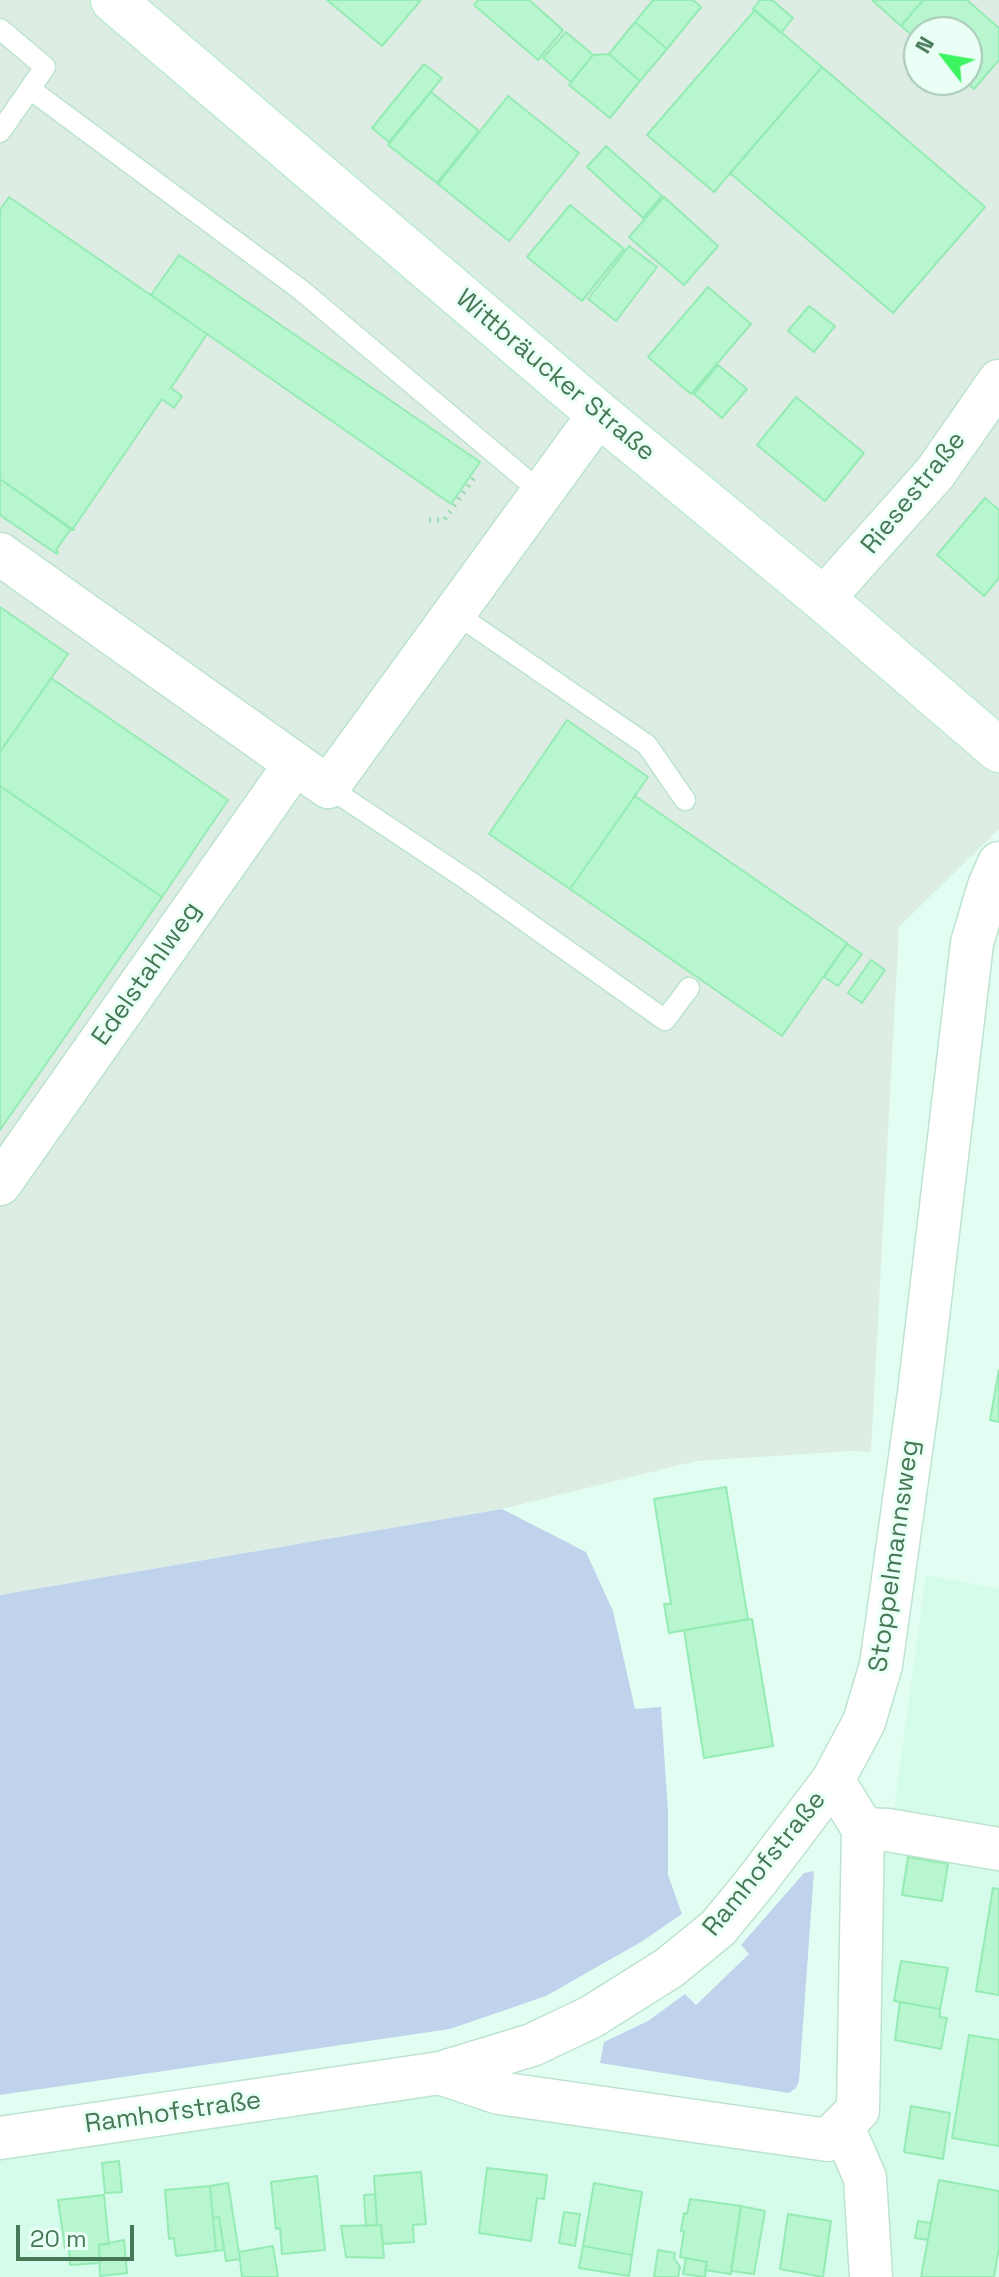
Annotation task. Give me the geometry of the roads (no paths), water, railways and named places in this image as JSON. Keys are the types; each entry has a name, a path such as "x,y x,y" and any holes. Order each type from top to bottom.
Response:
{"main road":[{"name":"Wittbräucker Straße","path":"113,0 999,750"}],"street":[{"name":"Riesestraße","path":"823,599 935,473 999,381"},
{"path":"0,554 328,787 599,414"},
{"name":"Edelstahlweg","path":"0,1184 295,764"},
{"name":"Stoppelmannsweg","path":"833,1780 864,1722 881,1665 919,1393 972,943 999,863"},
{"path":"833,1780 863,1829 858,2110 843,2127 865,2178 871,2277"},
{"name":"Ramhofstraße","path":"0,2138 440,2073 532,2045 591,2017 669,1968 718,1928 833,1780"},
{"path":"863,1829 888,1830 999,1849"},
{"name":"Ramhofstraße","path":"440,2073 499,2093 828,2140 843,2127"}],"lane":[{"path":"0,29 45,67 0,132"},
{"path":"30,89 301,290 542,493"},
{"path":"455,613 647,745 685,800"},
{"path":"328,787 469,881 665,1020 689,988"}]}
